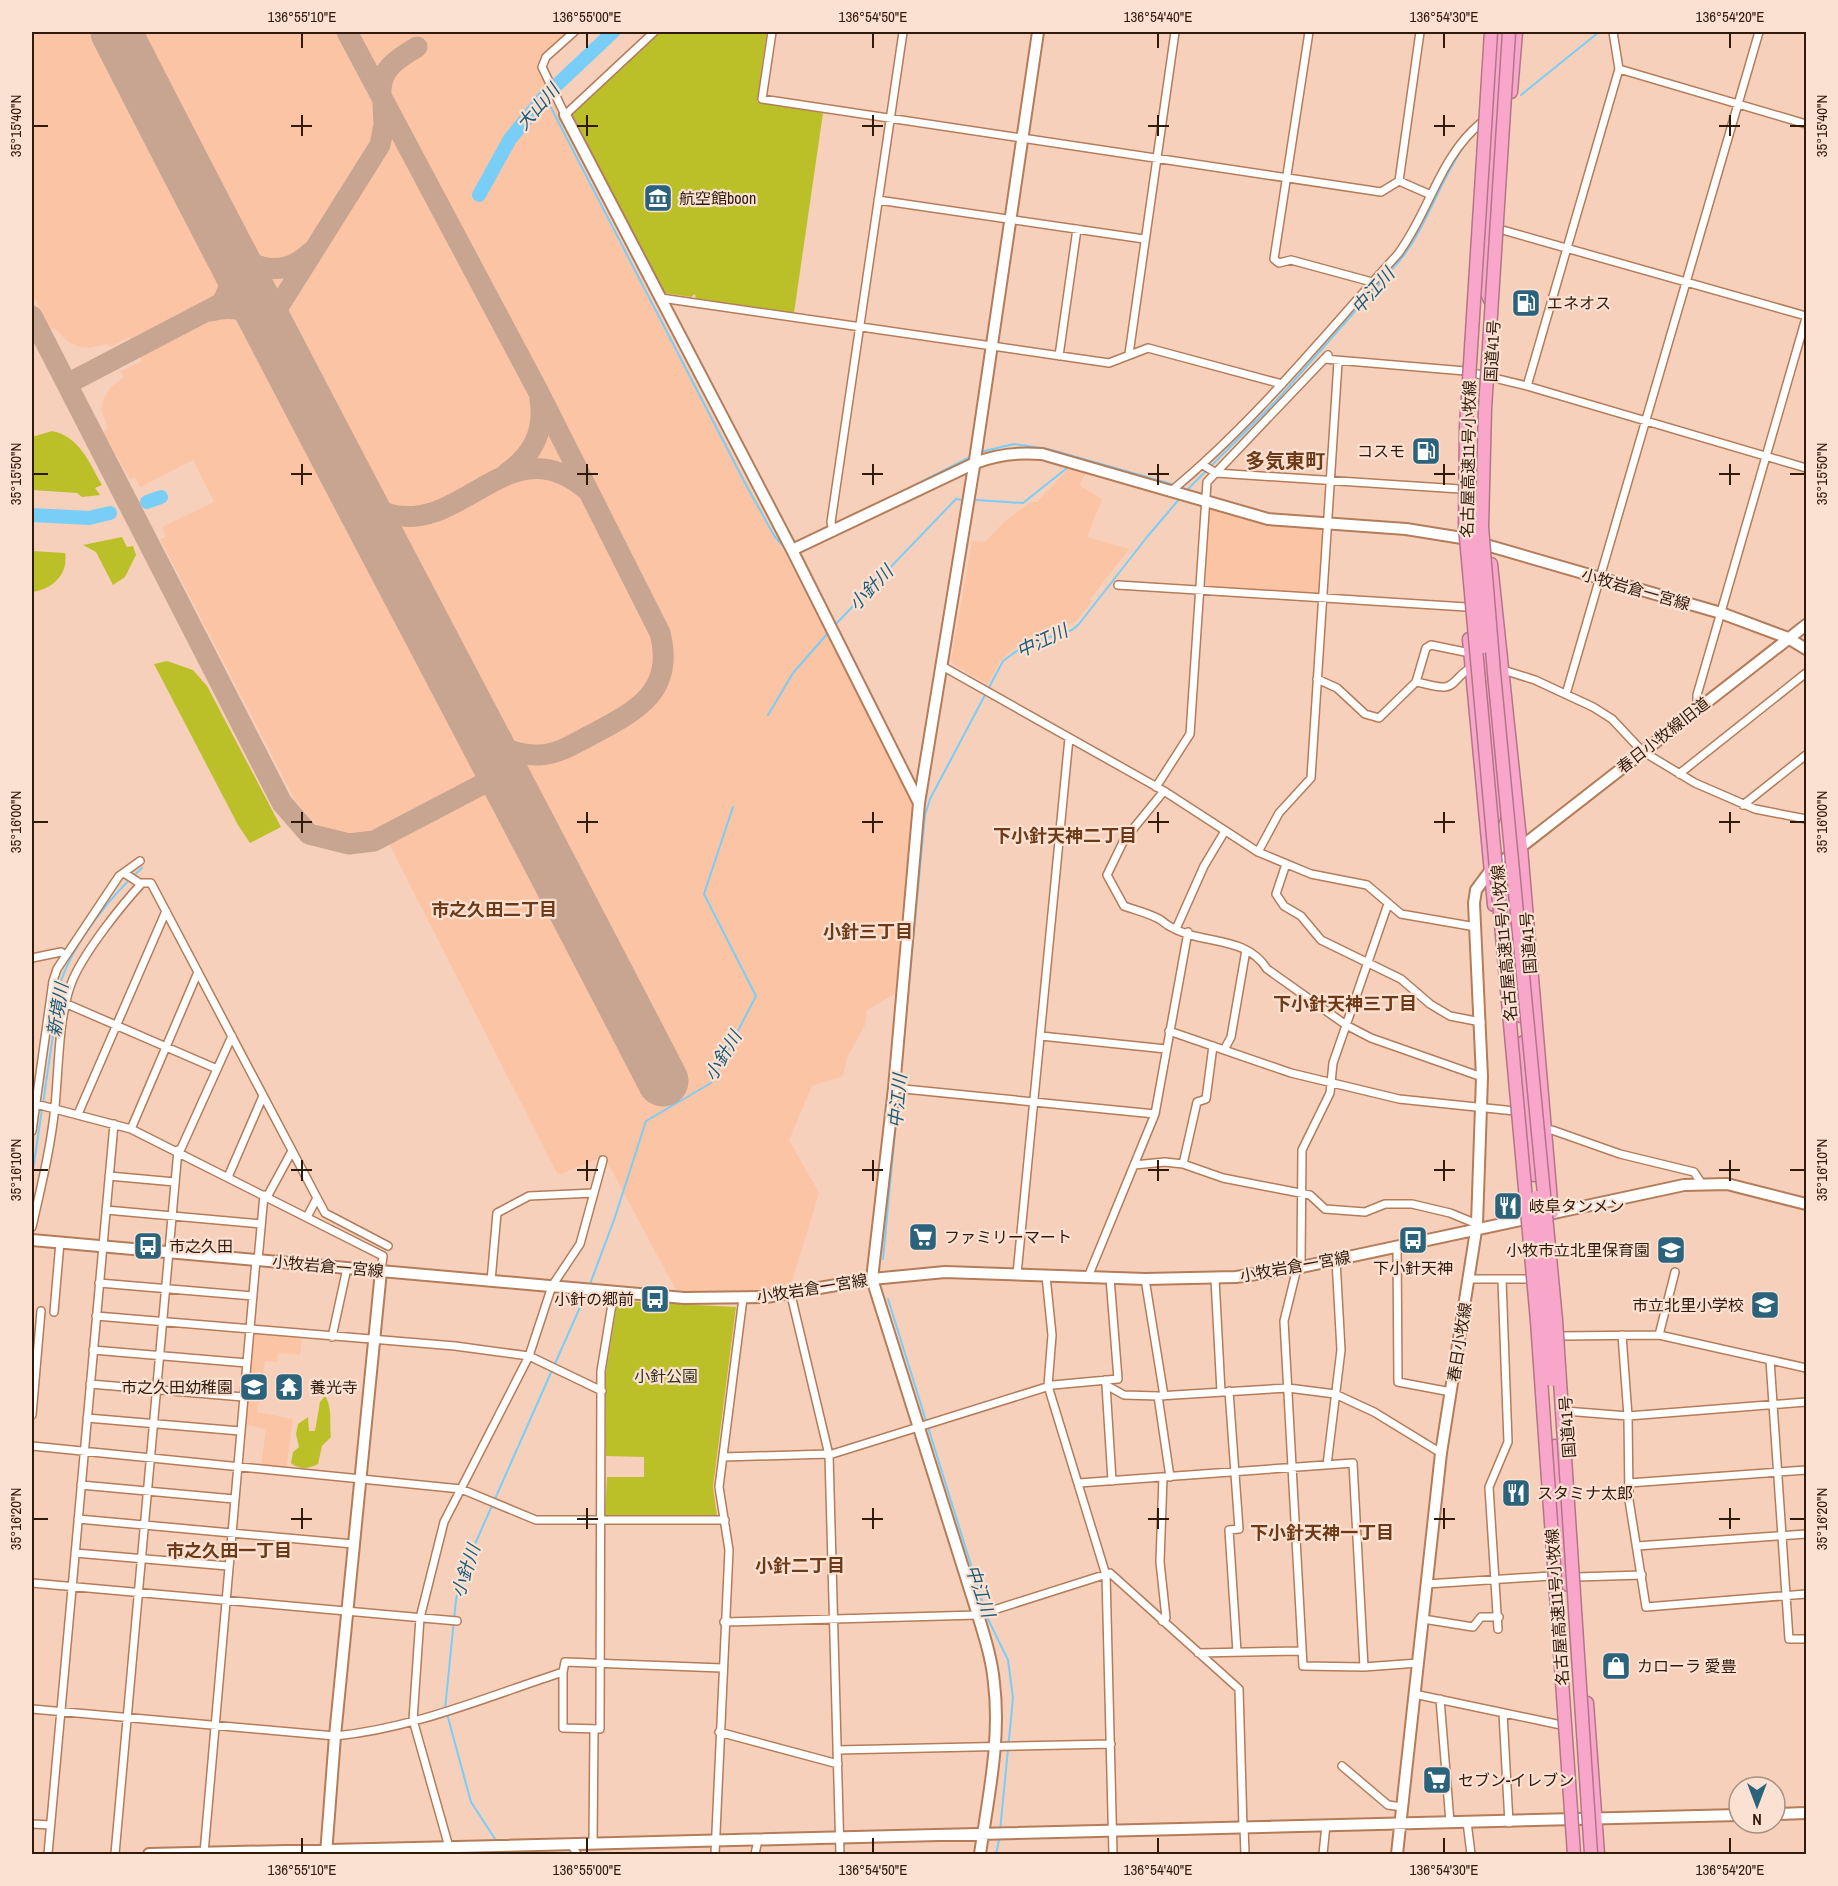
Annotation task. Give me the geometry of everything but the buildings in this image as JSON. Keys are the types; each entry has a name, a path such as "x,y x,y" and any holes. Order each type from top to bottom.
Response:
{"highway":[{"name":"国道41号","path":"1490,32 1466,371 1460,489 1462,538 1490,871 1515,1111 1572,1854"},
{"name":"名古屋高速11号小牧線","path":"1490,32 1466,427 1465,527 1538,1321 1572,1854"},
{"path":"1491,300 1485,289 1501,32"},
{"name":"名古屋高速11号小牧線","path":"1509,32 1491,300 1482,471 1482,527 1556,1320 1591,1854"},
{"name":"国道41号","path":"1516,32 1499,229 1486,506 1500,669 1521,849 1552,1215 1598,1854"},
{"path":"1480,154 1473,303 1480,320 1474,429 1473,526 1497,809 1492,822"},
{"path":"1512,860 1506,870 1524,1041 1578,1697 1583,1706 1586,1732 1590,1738"}],"street":[{"path":"574,32 546,57 543,72 792,550 919,803"},
{"path":"566,115 654,32"},
{"path":"772,32 762,99 1381,192 1399,181"},
{"path":"832,528 903,32"},
{"path":"980,1854 994,1834 998,1747 994,1683 980,1615 872,1279 898,1089 919,803 976,457 1038,32"},
{"path":"1129,354 1175,32"},
{"path":"1309,32 1274,259 1279,262 1291,260 1372,282"},
{"path":"1399,181 1420,32"},
{"path":"1527,386 1619,69 1613,32"},
{"path":"1566,694 1759,32"},
{"path":"1619,69 1806,124"},
{"path":"1172,493 1203,465 1282,384 1411,237 1448,160 1467,135 1482,122"},
{"path":"1399,181 1431,195"},
{"path":"878,200 1144,239"},
{"path":"1059,356 1077,229"},
{"path":"1499,229 1806,317 1697,695 1697,708"},
{"path":"662,298 1109,363 1148,348 1282,384"},
{"path":"1156,787 1190,734 1207,482 1213,472 1326,357 1338,362 1466,371 1527,386 1806,468"},
{"path":"1258,852 1279,813 1311,778 1338,362"},
{"name":"小牧岩倉一宮線","path":"792,550 976,457 1021,452 1042,454 1269,519 1406,529 1462,538 1721,613 1788,638 1806,649"},
{"path":"1203,465 1213,472 1460,489"},
{"path":"1118,585 1466,607"},
{"name":"春日小牧線旧道","path":"1521,849 1697,708 1806,625"},
{"path":"1317,679 1336,688 1365,714 1379,718 1416,682 1426,648 1431,645 1470,653"},
{"path":"942,666 1164,791 1258,852 1311,874 1367,885 1401,914 1476,927"},
{"path":"1416,682 1444,687 1451,685 1464,670 1472,668"},
{"path":"1500,669 1511,670 1566,694 1612,719 1642,752 1679,774 1743,805 1806,819"},
{"path":"1679,774 1806,674"},
{"path":"1017,1274 1069,738"},
{"path":"1743,805 1806,755"},
{"path":"1164,791 1124,840 1107,875 1124,906 1160,919 1176,929 1221,940 1246,950 1260,957 1268,969 1346,1025 1371,1038 1482,1077"},
{"path":"1176,929 1204,866 1225,831"},
{"name":"春日小牧線","path":"1397,1854 1441,1453 1477,1227 1482,1077 1474,903 1476,890 1490,871 1521,849"},
{"path":"32,1131 38,1104 53,981 65,956 124,873 140,861"},
{"path":"1286,864 1276,894 1284,906 1301,916 1321,940 1401,979 1430,1004 1450,1016 1481,1022"},
{"path":"124,873 141,884 151,883 326,1213 388,1246"},
{"path":"32,1227 45,1170 72,981 127,900 141,884"},
{"path":"1388,904 1370,963 1346,1025 1330,1082 1330,1093 1302,1150 1301,1262 1297,1268 1284,1321 1303,1666 1364,1667 1418,1663"},
{"path":"78,1114 166,910"},
{"path":"1088,1277 1155,1114 1188,932"},
{"path":"1224,1050 1231,1036 1246,950"},
{"path":"32,958 61,952 65,956"},
{"path":"131,1129 198,972"},
{"path":"67,1004 217,1069"},
{"path":"1169,1031 1291,1073 1422,1103 1481,1106 1515,1111"},
{"path":"116,1854 179,1151 232,1036"},
{"path":"1041,1036 1166,1049"},
{"path":"1183,1164 1197,1102 1206,1099 1213,1046"},
{"path":"898,1089 1155,1114"},
{"path":"228,1177 263,1096"},
{"path":"38,1104 131,1129 179,1151 382,1256 334,1736 325,1852"},
{"path":"48,1854 114,1124"},
{"path":"1544,1131 1552,1130 1620,1154 1694,1172 1702,1184"},
{"path":"204,1853 246,1363 261,1224 265,1196 292,1151"},
{"path":"449,1847 413,1720 420,1618 444,1522 529,1356 552,1286 580,1244 591,1193 603,1160"},
{"path":"1134,1165 1165,1162 1183,1164 1223,1178 1310,1195 1325,1209 1365,1212 1385,1204 1412,1204 1450,1213 1477,1227"},
{"path":"109,1176 176,1182"},
{"name":"小牧岩倉一宮線","path":"32,1240 684,1298 743,1298 791,1294 872,1279 945,1272 1145,1279 1215,1279 1297,1268 1477,1227 1552,1215 1684,1185 1726,1184 1806,1204"},
{"path":"491,1281 497,1213 529,1196 591,1193"},
{"path":"307,1217 317,1198"},
{"path":"106,1210 261,1224"},
{"path":"54,1312 60,1242"},
{"path":"1397,1247 1398,1382 1451,1392"},
{"path":"1327,1465 1341,1350 1336,1260"},
{"path":"332,1337 347,1268"},
{"path":"1659,1335 1675,1272"},
{"path":"1046,1276 1052,1335 1048,1386 1106,1575 1113,1854"},
{"path":"723,1457 829,1454 1048,1386 1118,1379 1110,1278"},
{"path":"1145,1279 1161,1396 1166,1477 1160,1562 1166,1618 1162,1621"},
{"path":"1215,1279 1239,1529 1229,1530 1237,1652"},
{"path":"1469,1279 1528,1279"},
{"path":"1498,1629 1489,1488 1508,1442 1502,1280"},
{"path":"99,1283 253,1296"},
{"path":"614,1292 602,1371 602,1520 600,1665 600,1729 563,1728 565,1662 600,1665 722,1668"},
{"path":"791,1294 829,1454 840,1854"},
{"path":"714,1854 729,1550 719,1487 743,1298"},
{"path":"32,1415 41,1311"},
{"path":"96,1316 372,1341 455,1346 529,1356 602,1391"},
{"path":"1622,1335 1628,1416 1629,1500 1646,1607 1806,1594"},
{"path":"1560,1336 1659,1335 1806,1368"},
{"path":"93,1350 246,1363"},
{"path":"1770,1360 1789,1639 1806,1639"},
{"path":"1105,1382 1124,1395 1161,1396 1288,1388 1335,1394 1374,1412 1441,1453"},
{"path":"1105,1382 1112,1481"},
{"path":"90,1384 243,1397"},
{"path":"1565,1411 1628,1416 1806,1402"},
{"path":"87,1418 240,1431"},
{"path":"32,1446 461,1489 536,1520 725,1520"},
{"path":"1079,1483 1353,1463 1364,1667"},
{"path":"1629,1483 1806,1470"},
{"path":"81,1485 234,1499"},
{"path":"78,1519 353,1544"},
{"path":"1637,1546 1806,1534"},
{"path":"75,1553 228,1566"},
{"path":"724,1622 980,1615 1110,1573 1239,1689 1245,1854"},
{"path":"1577,1578 1642,1575"},
{"path":"1427,1584 1550,1576"},
{"path":"32,1583 457,1621"},
{"path":"1423,1619 1473,1626 1481,1617 1499,1617"},
{"path":"1198,1653 1302,1651"},
{"path":"32,1709 334,1736 382,1730 564,1672"},
{"path":"1414,1694 1561,1725"},
{"path":"1440,1700 1450,1822"},
{"path":"1503,1713 1509,1823"},
{"path":"593,1844 594,1729"},
{"path":"719,1732 838,1764"},
{"path":"837,1750 1111,1744"},
{"path":"1342,1766 1388,1805 1402,1807"},
{"path":"1787,1814 1806,1813"},
{"path":"149,1854 396,1852 449,1847 471,1851 500,1847 571,1844 1450,1822 1568,1822 1727,1815"},
{"path":"1467,1822 1471,1854"},
{"path":"32,1824 50,1825"},
{"path":"1323,1854 1326,1825"},
{"path":"755,1854 758,1840"},
{"path":"571,1844 577,1854"}],"shaded area":[{"path":"32,32 572,32 536,64 562,114 561,127 911,795 913,813 896,993 867,1010 865,1025 847,1058 843,1076 812,1086 789,1140 819,1193 789,1291 707,1294 677,1292 604,1156 558,1175 381,828 354,835 332,833 312,821 295,800 160,539 166,537 162,527 214,502 193,460 140,487 135,477 130,479 103,432 108,429 101,409 104,398 111,387 124,377 121,371 142,361 130,337 110,347 107,344 87,348 79,347 69,342 54,328 50,329 32,293"},
{"path":"1070,467 1087,472 1079,485 1102,499 1087,537 1129,549 1090,599 1092,601 1077,620 1064,628 1038,636 1011,651 1000,661 988,684 954,665 951,660 972,541 985,542 1004,522 1031,502 1037,502"},
{"path":"1211,508 1249,519 1322,528 1324,531 1320,593 1317,595 1206,588 1208,511"},
{"name":"市之久田幼稚園","path":"252,1333 302,1337 300,1355 278,1353 277,1362 265,1361 257,1412 293,1419 286,1470 261,1466 266,1429 243,1424"}],"green space":[{"path":"658,32 767,32 757,102 823,113 794,313 696,299 695,294 691,297 664,293 573,115 575,109"},
{"path":"52,431 70,439 83,452 102,485 95,488 100,495 82,497 77,493 32,490 32,437"},
{"path":"122,537 127,547 133,546 136,555 125,577 113,585 96,552 83,545"},
{"path":"32,551 65,553 66,561 58,580 46,588 32,592"},
{"path":"167,661 193,670 207,686 281,827 250,843 238,825 154,664"},
{"name":"小針公園","path":"620,1301 736,1307 713,1487 717,1515 713,1518 605,1515 607,1477 644,1477 644,1457 606,1456 606,1372 617,1303"},
{"path":"325,1396 330,1411 331,1437 322,1446 318,1464 307,1468 298,1467 291,1463 293,1452 299,1447 296,1434 298,1424 308,1417 309,1431 315,1431 320,1402"}],"waterway":[{"name":"大山川","path":"479,195 510,139 545,96 613,32"},
{"name":"中江川","path":"1521,95 1599,32"},
{"path":"545,96 746,485 775,537 785,548"},
{"name":"中江川","path":"1210,467 1277,400 1401,259 1419,231 1449,171 1467,142"},
{"name":"小針川","path":"980,452 1014,444 1048,449 1175,485"},
{"path":"876,505 972,456"},
{"name":"小針川","path":"976,500 1023,503 1067,468"},
{"name":"中江川","path":"1185,492 1206,471"},
{"name":"大山川","path":"147,502 161,497"},
{"name":"中江川","path":"883,1259 925,815 930,799 1003,661 1025,645 1072,630 1079,624 1181,497"},
{"name":"小針川","path":"834,626 956,499 962,500"},
{"name":"大山川","path":"32,515 89,518 110,513"},
{"name":"小針川","path":"768,715 793,673 828,633"},
{"name":"小針川","path":"590,1284 614,1220 646,1121 711,1083 756,996 704,894 733,807"},
{"name":"新境川","path":"43,1103 61,981 67,966 95,920 142,868"},
{"name":"新境川","path":"32,1177 42,1109"},
{"path":"591,1191 600,1156"},
{"path":"552,1280 564,1262"},
{"name":"小針川","path":"445,1709 456,1600 463,1571 585,1296"},
{"name":"中江川","path":"888,1299 985,1610"},
{"path":"437,1536 443,1516"},
{"name":"中江川","path":"986,1615 1008,1660 1013,1698 1000,1831"},
{"path":"410,1718 411,1702"},
{"name":"小針川","path":"447,1714 471,1802 497,1842"},
{"name":"中江川","path":"996,1854 999,1840"}],"taxiway":[{"path":"347,32 538,391 660,633 663,653 662,670 657,685 637,708 623,717 554,753 533,755 520,753 487,741"},
{"path":"381,96 381,87 386,72 396,61 417,47"},
{"path":"267,325 380,145 384,125 383,103"},
{"path":"224,243 244,259 266,268 289,266 311,252"},
{"path":"67,384 222,303 230,286 232,260"},
{"path":"211,311 225,308 238,309 264,319"},
{"path":"32,316 282,803 309,834 349,844 374,841 504,773"},
{"path":"507,473 524,458 535,441 541,422 540,400"},
{"path":"355,492 371,505 389,514 416,516 441,510 511,473 535,468 560,473 588,491"}],"runway":[{"path":"116,32 663,1081"}],"place":[{"name":"航空館boon","path":"658,198"},
{"name":"エネオス","path":"1526,303"},
{"name":"コスモ","path":"1426,451"},
{"name":"岐阜タンメン","path":"1508,1206"},
{"name":"ファミリーマート","path":"923,1237"},
{"name":"下小針天神","path":"1413,1240"},
{"name":"市之久田","path":"148,1246"},
{"name":"小牧市立北里保育園","path":"1671,1250"},
{"name":"小針の郷前","path":"655,1299"},
{"name":"市立北里小学校","path":"1765,1305"},
{"name":"市之久田幼稚園","path":"254,1387"},
{"name":"養光寺","path":"289,1387"},
{"name":"スタミナ太郎","path":"1516,1493"},
{"name":"カローラ 愛豊","path":"1616,1666"},
{"name":"セブン-イレブン","path":"1437,1780"}],"district":[{"name":"多気東町","path":"1285,461"},
{"name":"下小針天神二丁目","path":"1065,836"},
{"name":"市之久田二丁目","path":"494,910"},
{"name":"小針三丁目","path":"868,932"},
{"name":"下小針天神三丁目","path":"1345,1004"},
{"name":"下小針天神一丁目","path":"1322,1533"},
{"name":"市之久田一丁目","path":"229,1551"},
{"name":"小針二丁目","path":"800,1566"}]}
